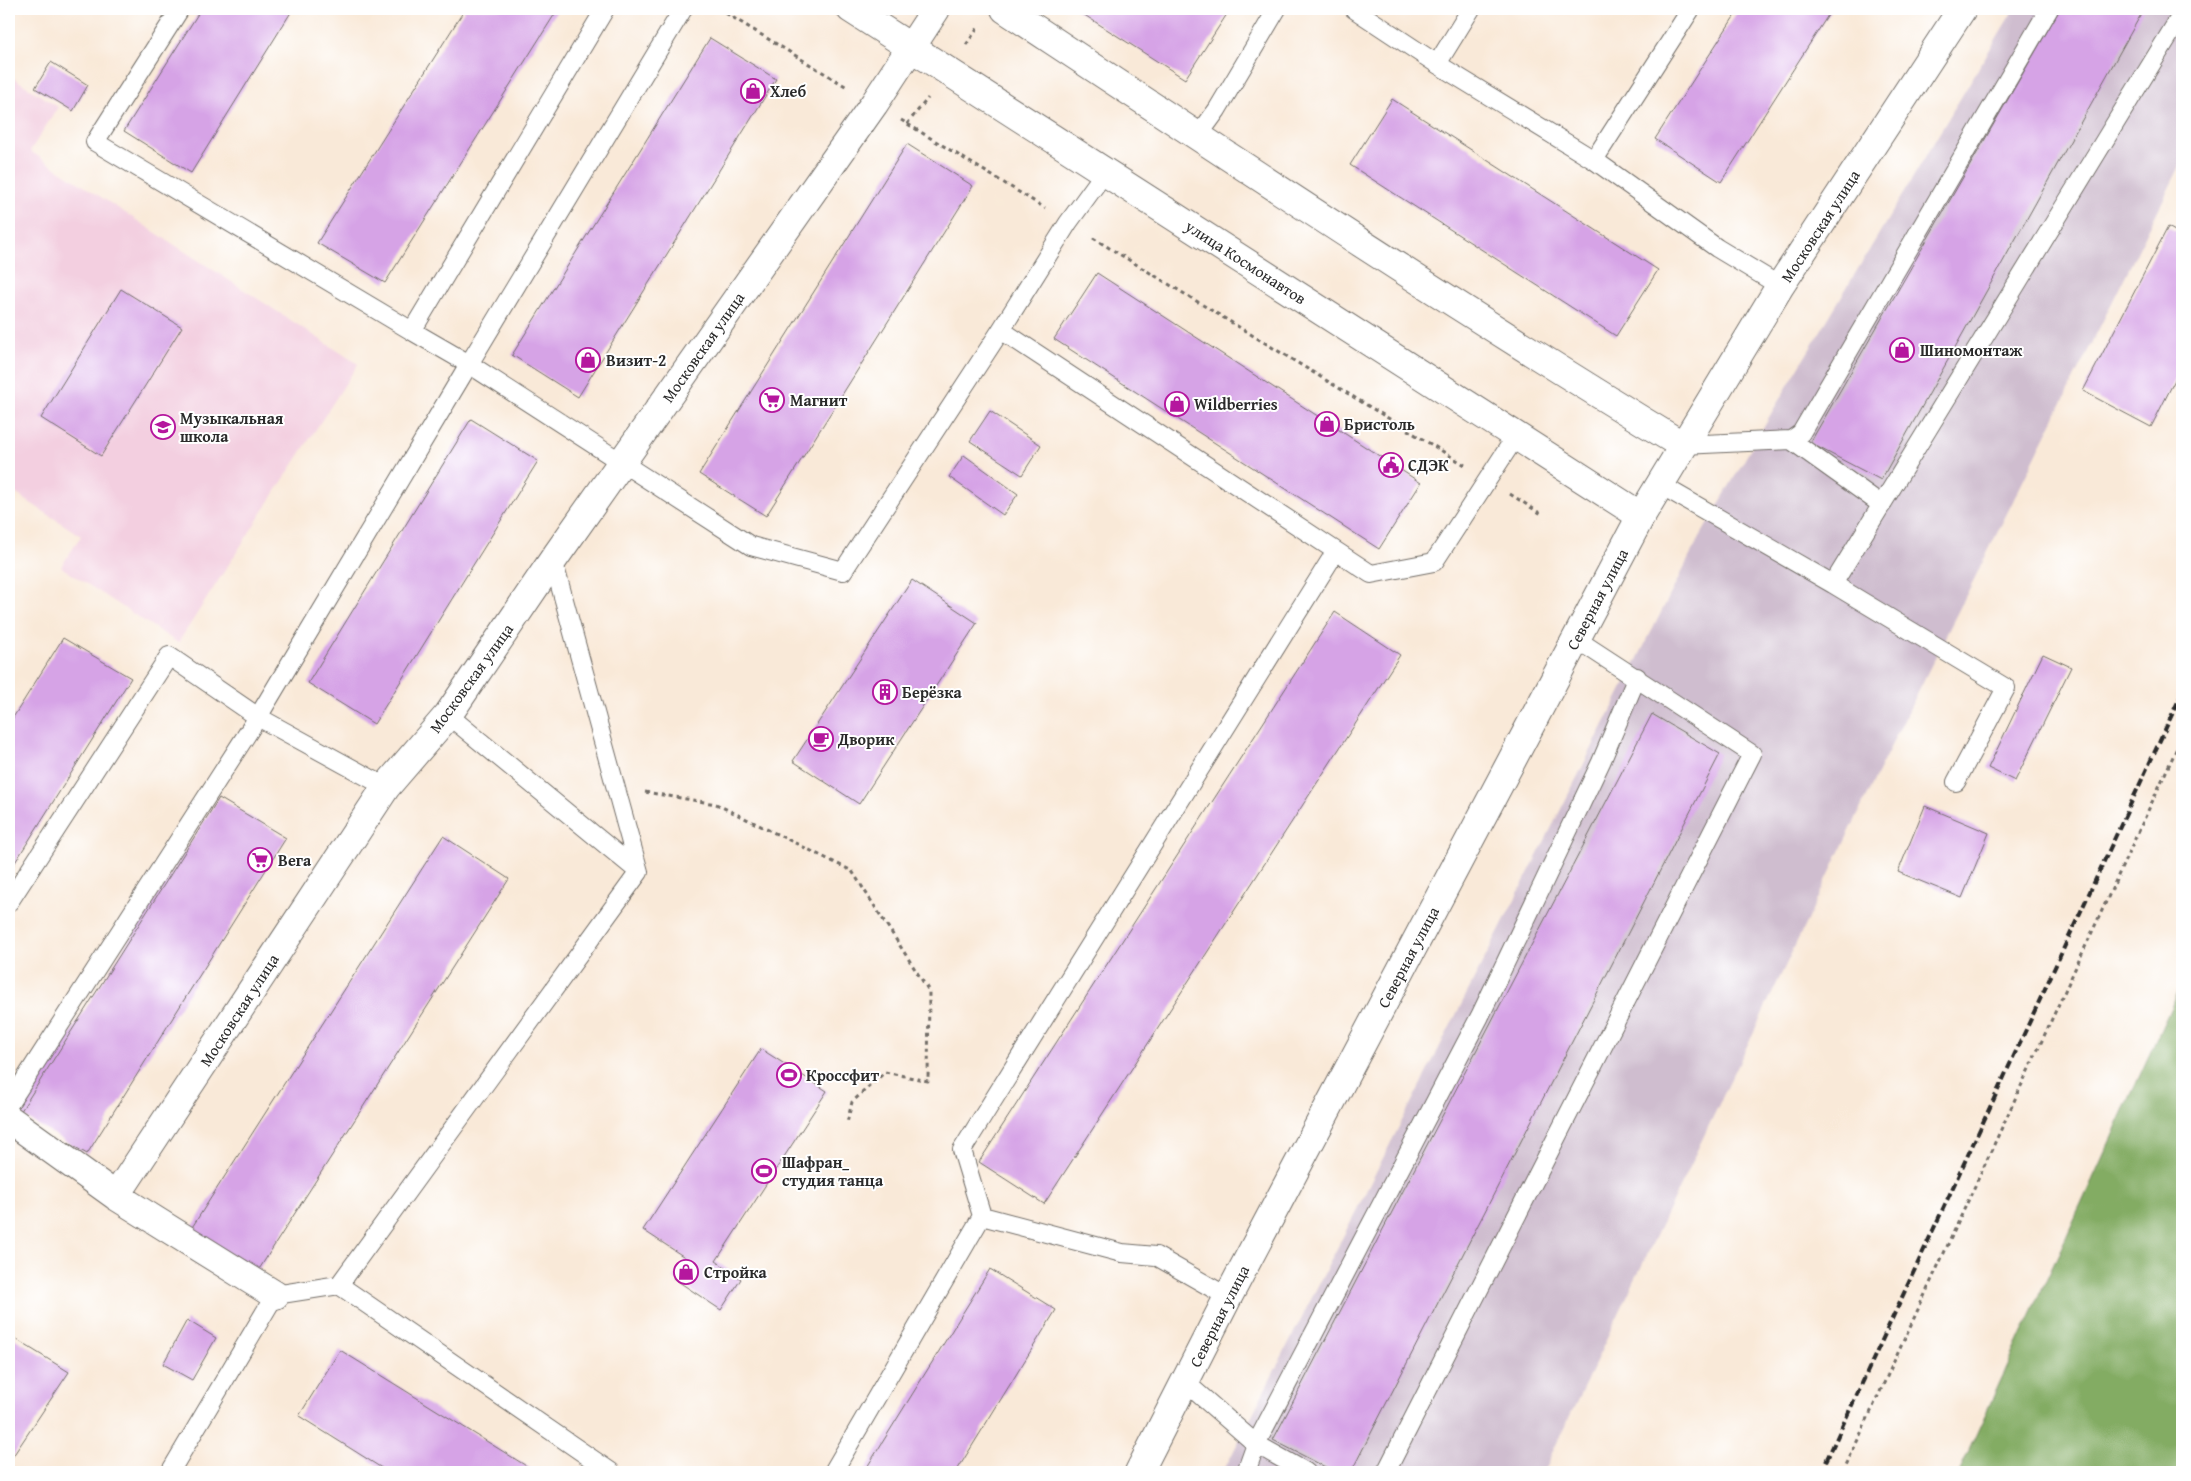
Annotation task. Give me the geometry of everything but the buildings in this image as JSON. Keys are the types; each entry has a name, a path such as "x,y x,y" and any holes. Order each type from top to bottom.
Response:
{"street":[{"name":"улица Космонавтов","path":"851,9 1641,516"},
{"name":"Московская улица","path":"116,1196 386,787 448,715 553,560 874,104 936,9"},
{"name":"Московская улица","path":"1682,445 1780,286 1962,9"},
{"path":"994,15 1198,136 1592,390 1682,445"},
{"name":"Северная улица","path":"1140,1472 1228,1297 1641,516 1682,445"},
{"path":"9,1119 116,1196 275,1295"}],"lane":[{"path":"180,9 95,142 469,364 751,546 843,571 1001,330 1068,222 1105,172"},
{"path":"412,331 604,9"},
{"path":"9,1104 258,717 683,9"},
{"path":"1198,136 1217,110 1277,9"},
{"path":"1354,9 1437,64 1594,160 1717,248 1780,286"},
{"path":"1437,64 1471,9"},
{"path":"1594,160 1691,9"},
{"path":"1682,445 1791,440 1801,432 2049,9"},
{"path":"1833,584 2182,14"},
{"path":"1001,330 1371,574 1434,562 1516,436"},
{"path":"1791,440 1882,505"},
{"path":"1659,484 1833,584 2006,688 1956,782"},
{"path":"833,1472 982,1216 962,1150 1336,551"},
{"path":"553,560 639,872"},
{"path":"1386,1472 1752,754 1637,677 1576,639"},
{"path":"9,902 169,656 258,717 386,787"},
{"path":"1246,1472 1256,1444 1480,1016 1600,762 1637,677"},
{"path":"448,715 639,872"},
{"path":"339,1285 639,872"},
{"path":"982,1216 1122,1253 1156,1256 1228,1297"},
{"path":"170,1472 275,1295 339,1285 611,1472"},
{"path":"1185,1382 1256,1444 1306,1472"}],"path":[{"path":"719,9 1488,479 1543,515"},
{"path":"964,48 994,15"},
{"path":"907,124 930,96"},
{"path":"1843,1472 2182,736"},
{"path":"615,787 716,804 852,871 928,991 928,1081 885,1072 852,1102 847,1123"}],"shaded area":[{"path":"2014,9 2182,9 2182,162 1880,768 1543,1472 1223,1472 1696,544 1772,412"},
{"name":"Музыкальная школа","path":"9,75 58,107 30,151 358,364 178,643 61,567 81,536 9,489"}],"green space":[{"path":"2182,983 2182,1472 1959,1472"}],"railway":[{"path":"1821,1472 2182,693"}],"place":[{"name":"Хлеб","path":"753,91"},
{"name":"Шиномонтаж","path":"1902,350"},
{"name":"Визит-2","path":"588,360"},
{"name":"Магнит","path":"772,400"},
{"name":"Wildberries","path":"1177,404"},
{"name":"Бристоль","path":"1327,424"},
{"name":"Музыкальная школа","path":"163,427"},
{"name":"СДЭК","path":"1391,465"},
{"name":"Берёзка","path":"885,692"},
{"name":"Дворик","path":"821,739"},
{"name":"Вега","path":"260,860"},
{"name":"Кроссфит","path":"789,1075"},
{"name":"Шафран_ студия танца","path":"764,1171"},
{"name":"Стройка","path":"686,1272"}]}
